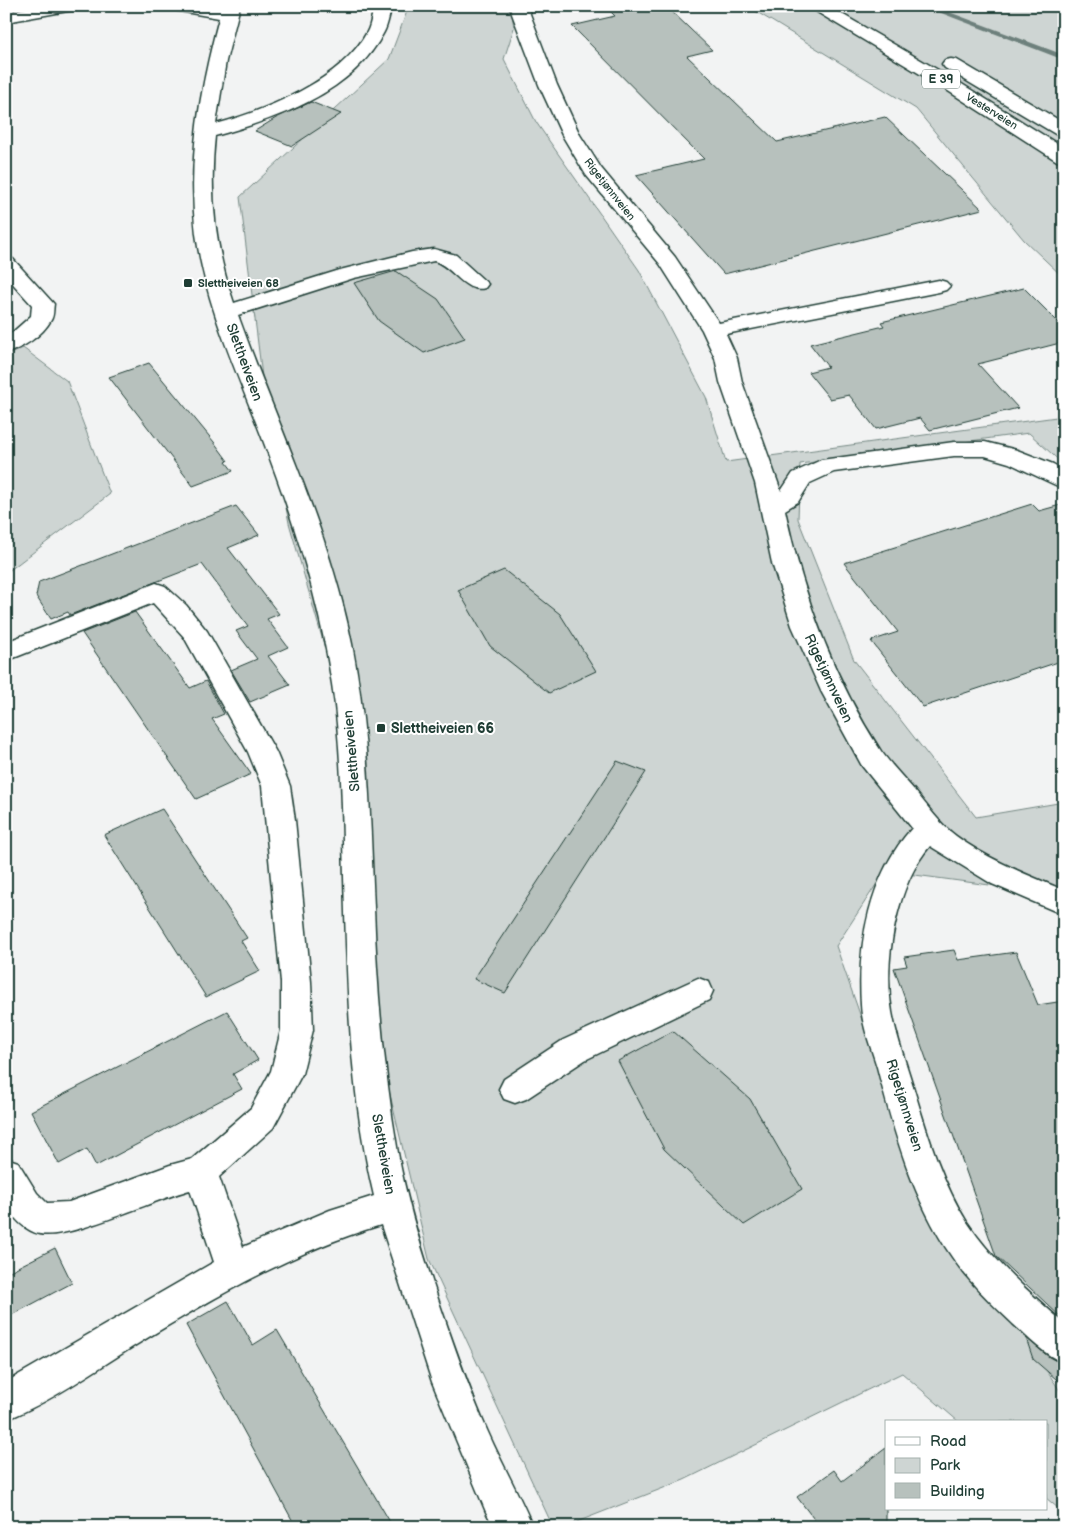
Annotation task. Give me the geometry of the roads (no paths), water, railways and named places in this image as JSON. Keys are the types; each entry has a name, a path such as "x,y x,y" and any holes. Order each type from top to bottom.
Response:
{"main road":[{"path":"6,17 68,6"},
{"path":"179,6 230,11"},
{"path":"206,132 234,125 288,103 337,75 358,58 371,43 380,25 383,6"},
{"name":"Rigetjønnveien","path":"518,6 548,85 571,135 599,177 668,261 714,330 726,358 731,382 761,466 784,563 805,626 834,691 872,759 929,828 946,844 1002,876 1064,903"},
{"name":"Vesterveien","path":"815,6 951,85 1064,157"},
{"name":"Slettheiveien","path":"230,11 222,39 206,132 203,186 206,236 227,312 321,568 340,645 356,817 364,994 372,1083 382,1155 393,1206 444,1367 493,1488 514,1527"},
{"name":"Vesterveien","path":"938,56 1064,131"},
{"name":"Slettheiveien","path":"227,312 384,263 434,255 448,260 478,284"},
{"path":"6,263 42,304 42,318 19,340 6,347"},
{"path":"714,330 938,286"},
{"path":"772,507 790,496 801,478 829,465 954,449 985,449 1017,457 1045,469 1064,480"},
{"path":"6,1174 25,1204 41,1218 69,1217 170,1180 201,1172 262,1118 286,1074 297,1030 296,982 276,786 262,752 194,631 177,611 156,592 13,649"},
{"name":"Rigetjønnveien","path":"929,828 916,841 890,885 876,960 876,1009 906,1117 934,1194 955,1233 990,1278 1064,1346"},
{"path":"514,1089 574,1050 698,991"},
{"path":"201,1172 233,1268"},
{"name":"Slettheiveien","path":"6,1402 108,1344 233,1268 356,1215 393,1206"}],"waterway":[{"path":"926,6 1064,58"}],"place":[{"name":"Slettheiveien 68","path":"188,283"},
{"name":"Slettheiveien 66","path":"381,728"}]}
